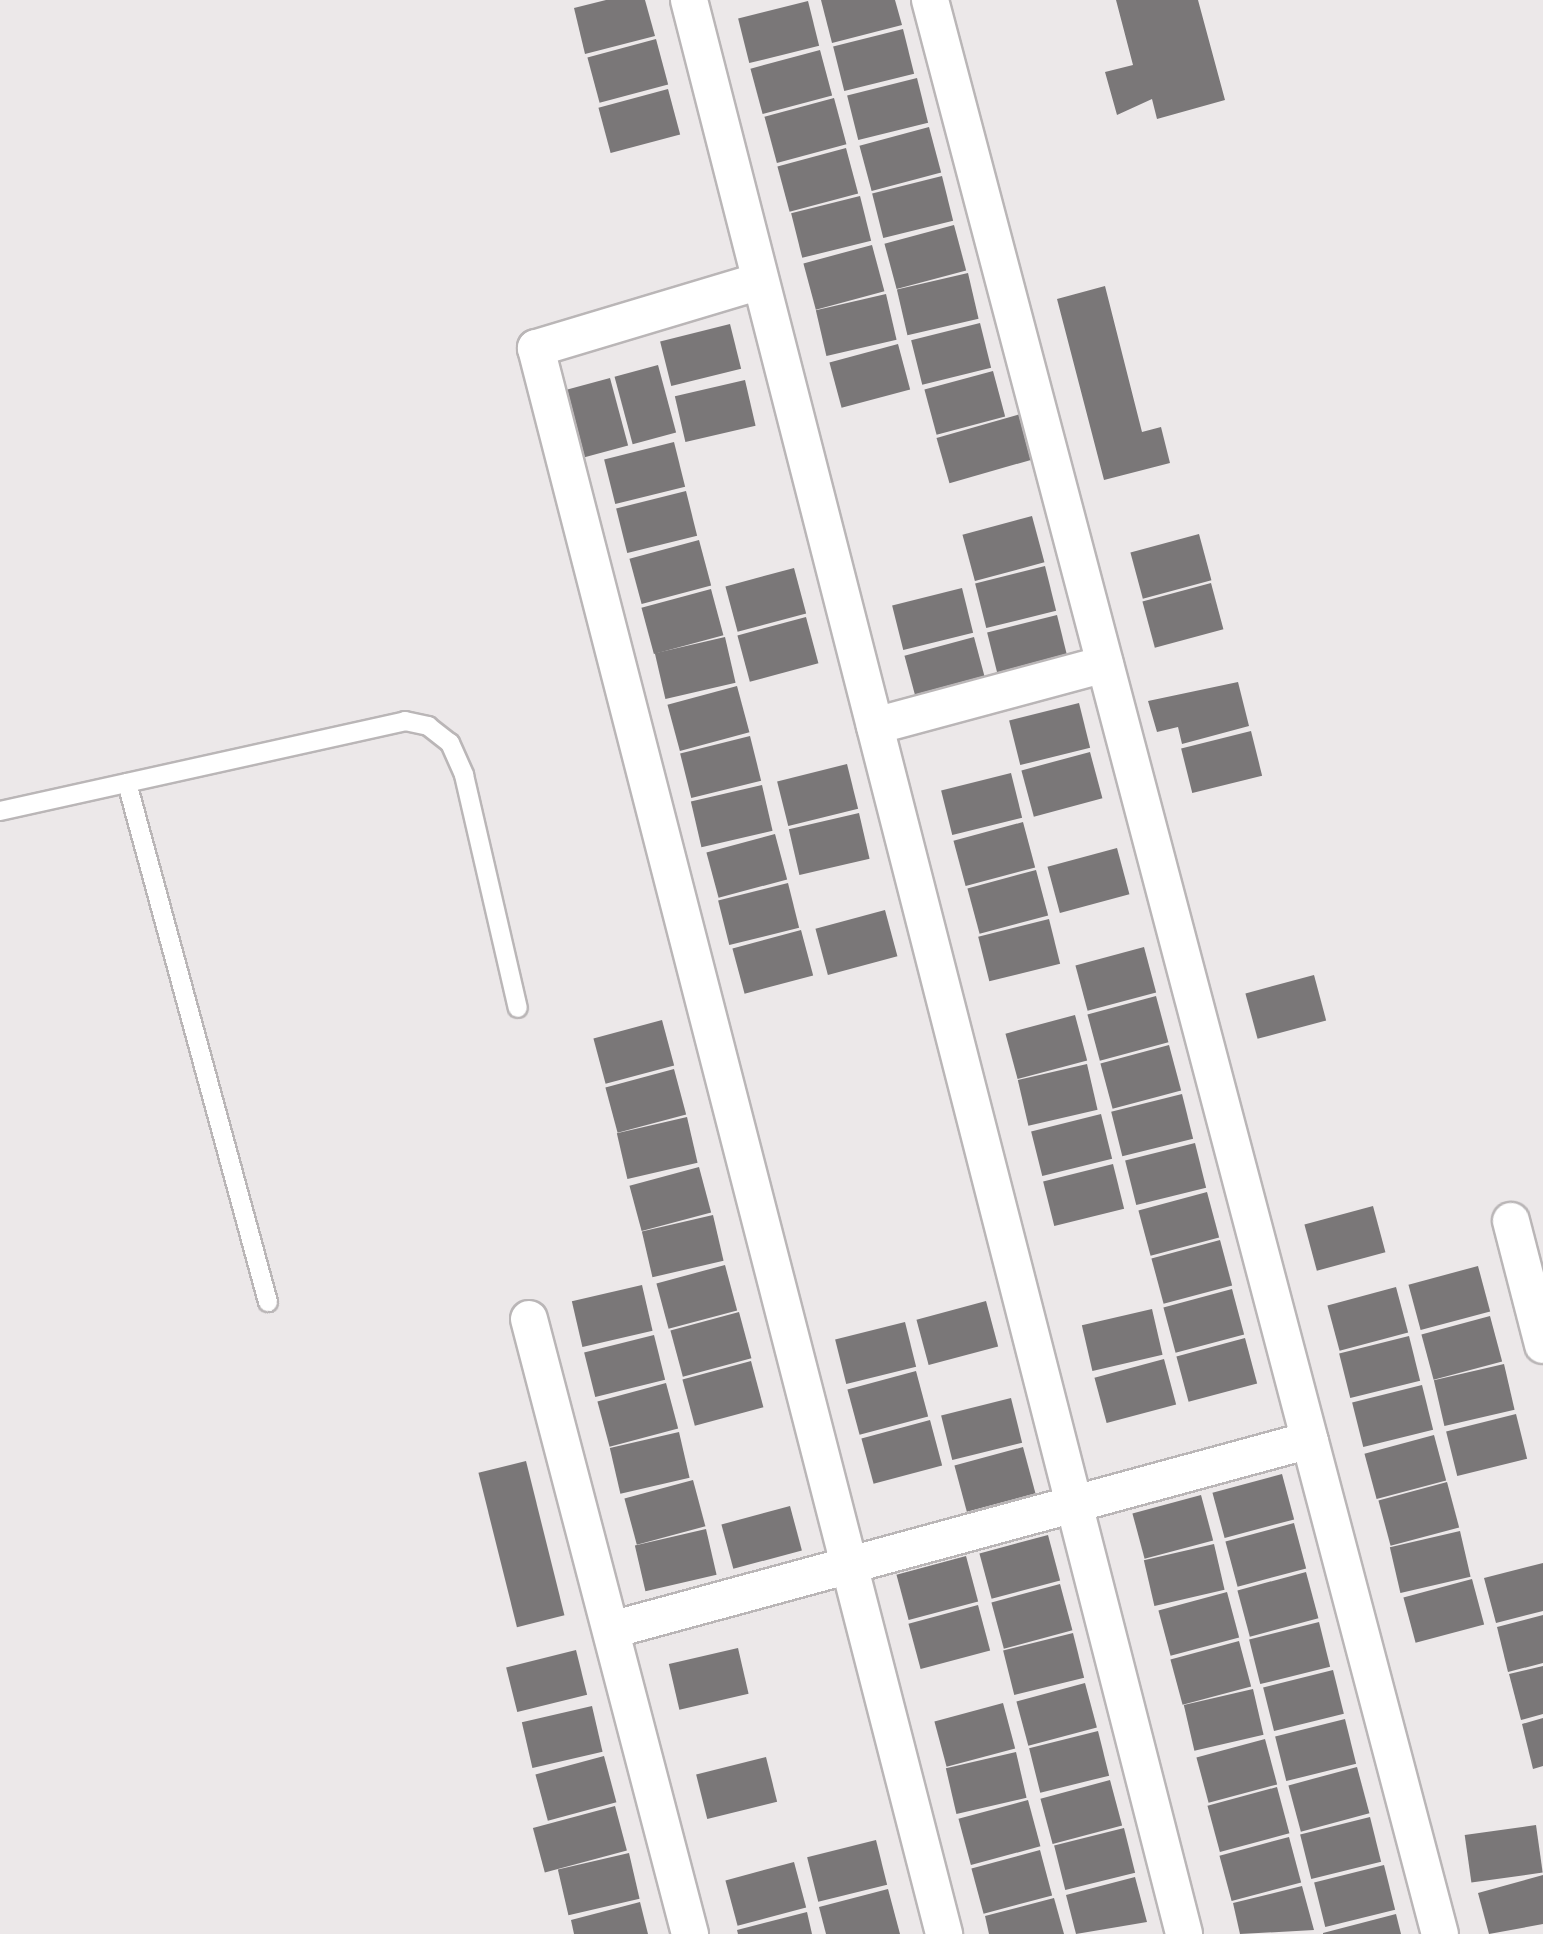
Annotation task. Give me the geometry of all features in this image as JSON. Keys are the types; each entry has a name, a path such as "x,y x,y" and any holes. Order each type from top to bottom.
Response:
{"street":[{"path":"689,0 1184,1934"},
{"path":"930,0 1440,1934"},
{"path":"760,281 536,348 944,1934"},
{"path":"875,726 1105,664"},
{"path":"1511,1221 1543,1345"},
{"path":"529,1319 690,1934"},
{"path":"611,1630 1310,1440"}],"lane":[{"path":"0,811 405,721 428,726 450,743 464,775 518,1008"},
{"path":"127,783 268,1302"}],"building":[{"path":"606,0 645,0 655,36 585,54 574,8"},
{"path":"821,0 895,0 902,25 832,43"},
{"path":"1116,0 1198,0 1225,100 1157,119 1152,99 1117,115 1105,72 1133,65"},
{"path":"808,1 819,46 749,63 738,18"},
{"path":"903,29 914,74 844,91 833,46"},
{"path":"656,39 668,84 600,103 587,57"},
{"path":"820,50 832,95 763,114 750,69"},
{"path":"917,78 928,123 858,140 847,95"},
{"path":"668,89 680,134 611,153 598,108"},
{"path":"834,98 846,144 777,163 764,117"},
{"path":"929,127 941,172 872,191 859,146"},
{"path":"846,148 858,193 790,212 777,166"},
{"path":"942,176 953,221 883,238 872,193"},
{"path":"860,196 871,241 802,258 791,213"},
{"path":"954,225 966,270 897,289 884,244"},
{"path":"872,245 884,291 816,310 803,263"},
{"path":"968,273 979,319 907,335 897,289"},
{"path":"1105,286 1142,432 1161,427 1170,463 1104,480 1057,299"},
{"path":"886,294 897,340 826,356 816,310"},
{"path":"980,323 991,368 922,385 911,340"},
{"path":"730,324 741,369 671,386 660,341"},
{"path":"898,344 910,389 842,408 829,362"},
{"path":"658,365 676,433 633,444 615,377"},
{"path":"993,371 1005,416 937,435 924,389"},
{"path":"610,378 628,446 584,458 566,390"},
{"path":"745,380 756,426 685,442 675,396"},
{"path":"1024,413 1037,458 949,483 937,438"},
{"path":"674,442 685,487 615,504 604,459"},
{"path":"686,491 697,536 627,553 616,508"},
{"path":"1032,516 1044,562 975,581 962,535"},
{"path":"1199,534 1211,580 1143,599 1130,552"},
{"path":"699,540 711,585 642,604 629,559"},
{"path":"1045,566 1056,611 986,628 975,583"},
{"path":"794,568 806,613 738,632 725,586"},
{"path":"1211,583 1223,629 1155,648 1142,601"},
{"path":"962,588 973,633 903,650 892,605"},
{"path":"711,589 723,635 654,654 641,608"},
{"path":"1057,615 1068,660 998,677 987,632"},
{"path":"806,617 818,663 750,682 737,635"},
{"path":"725,637 736,683 665,699 655,653"},
{"path":"974,637 986,682 917,701 904,656"},
{"path":"1238,682 1249,726 1182,744 1178,727 1157,732 1148,701"},
{"path":"737,686 749,732 680,751 667,705"},
{"path":"1079,703 1090,748 1020,765 1009,720"},
{"path":"1251,731 1262,776 1192,793 1181,748"},
{"path":"750,736 761,781 691,798 680,753"},
{"path":"1090,752 1102,798 1034,817 1021,770"},
{"path":"847,764 858,809 788,826 777,781"},
{"path":"1011,773 1022,818 952,835 941,790"},
{"path":"762,785 773,831 701,847 691,801"},
{"path":"859,813 870,859 799,875 789,829"},
{"path":"1023,822 1035,867 966,886 953,841"},
{"path":"775,834 787,879 719,898 706,852"},
{"path":"1117,848 1129,894 1060,913 1047,867"},
{"path":"1036,870 1048,915 980,934 967,888"},
{"path":"788,883 799,928 729,945 718,900"},
{"path":"885,910 897,956 828,975 815,929"},
{"path":"1049,919 1060,964 989,981 978,937"},
{"path":"801,930 813,975 745,994 732,948"},
{"path":"1144,947 1156,992 1088,1011 1075,965"},
{"path":"1314,975 1326,1020 1258,1039 1245,993"},
{"path":"1156,996 1168,1042 1100,1061 1087,1014"},
{"path":"1075,1015 1087,1060 1018,1079 1005,1034"},
{"path":"662,1020 674,1065 606,1084 593,1038"},
{"path":"1169,1045 1181,1090 1113,1109 1100,1063"},
{"path":"1087,1064 1098,1110 1028,1126 1018,1080"},
{"path":"674,1069 686,1114 618,1133 605,1087"},
{"path":"1182,1094 1193,1139 1122,1156 1111,1112"},
{"path":"1101,1114 1112,1159 1042,1176 1031,1131"},
{"path":"687,1117 698,1163 627,1179 617,1133"},
{"path":"1195,1143 1206,1188 1136,1205 1125,1160"},
{"path":"1113,1164 1124,1209 1054,1226 1043,1181"},
{"path":"699,1167 711,1212 642,1231 629,1186"},
{"path":"1207,1192 1219,1237 1151,1256 1138,1210"},
{"path":"1373,1206 1385,1252 1317,1271 1304,1224"},
{"path":"713,1215 724,1261 652,1277 642,1231"},
{"path":"1220,1240 1232,1285 1164,1304 1151,1258"},
{"path":"725,1265 737,1310 669,1329 656,1283"},
{"path":"1478,1266 1490,1311 1421,1330 1408,1285"},
{"path":"642,1285 653,1331 582,1347 572,1301"},
{"path":"1396,1287 1408,1332 1340,1351 1327,1305"},
{"path":"1232,1289 1244,1334 1176,1353 1163,1307"},
{"path":"986,1301 998,1346 929,1365 916,1320"},
{"path":"1152,1309 1163,1355 1092,1371 1082,1325"},
{"path":"739,1312 751,1358 683,1377 670,1330"},
{"path":"1490,1316 1502,1361 1434,1380 1421,1334"},
{"path":"905,1322 916,1367 846,1384 835,1339"},
{"path":"654,1335 665,1380 595,1397 584,1352"},
{"path":"1409,1336 1420,1381 1350,1398 1339,1353"},
{"path":"1245,1338 1257,1383 1189,1402 1176,1356"},
{"path":"1164,1359 1176,1404 1107,1423 1094,1378"},
{"path":"751,1361 763,1407 695,1426 682,1379"},
{"path":"1504,1364 1515,1410 1444,1426 1434,1380"},
{"path":"916,1371 928,1416 860,1435 847,1389"},
{"path":"666,1383 678,1428 610,1447 597,1401"},
{"path":"1422,1385 1433,1430 1363,1447 1352,1402"},
{"path":"1011,1398 1022,1443 952,1460 941,1415"},
{"path":"1516,1414 1527,1459 1457,1476 1446,1431"},
{"path":"930,1420 942,1465 874,1484 861,1438"},
{"path":"679,1432 690,1478 620,1494 610,1448"},
{"path":"1434,1435 1446,1480 1377,1499 1364,1454"},
{"path":"1023,1447 1035,1493 967,1512 954,1465"},
{"path":"526,1461 564,1615 517,1627 478,1473"},
{"path":"1282,1474 1294,1519 1225,1538 1212,1493"},
{"path":"693,1480 705,1526 637,1545 624,1498"},
{"path":"1447,1482 1459,1527 1391,1546 1378,1500"},
{"path":"1201,1495 1213,1540 1145,1559 1132,1513"},
{"path":"790,1506 802,1550 733,1569 721,1524"},
{"path":"1294,1523 1306,1568 1238,1587 1225,1541"},
{"path":"706,1529 717,1575 645,1591 635,1545"},
{"path":"1460,1531 1471,1577 1400,1593 1390,1547"},
{"path":"1048,1535 1060,1580 992,1599 979,1553"},
{"path":"1214,1544 1225,1590 1154,1606 1144,1560"},
{"path":"966,1556 978,1601 909,1620 896,1575"},
{"path":"1543,1563 1543,1611 1496,1623 1484,1578"},
{"path":"1306,1572 1318,1618 1250,1637 1237,1590"},
{"path":"1472,1579 1484,1624 1416,1643 1403,1597"},
{"path":"1060,1584 1072,1630 1004,1649 991,1602"},
{"path":"1227,1592 1239,1637 1171,1656 1158,1610"},
{"path":"978,1605 990,1650 921,1669 908,1624"},
{"path":"1543,1615 1543,1663 1508,1672 1497,1627"},
{"path":"1319,1622 1330,1667 1260,1684 1249,1639"},
{"path":"1073,1633 1084,1678 1014,1695 1003,1650"},
{"path":"1239,1641 1251,1686 1183,1705 1170,1659"},
{"path":"738,1648 749,1694 679,1710 669,1664"},
{"path":"576,1650 587,1695 517,1712 506,1667"},
{"path":"1543,1666 1543,1714 1521,1720 1509,1674"},
{"path":"1333,1670 1344,1714 1274,1731 1263,1687"},
{"path":"1085,1683 1097,1727 1028,1746 1016,1701"},
{"path":"1253,1689 1264,1735 1194,1751 1184,1705"},
{"path":"1003,1703 1015,1748 947,1767 934,1721"},
{"path":"592,1706 603,1752 532,1768 522,1722"},
{"path":"1543,1718 1543,1766 1533,1769 1522,1724"},
{"path":"1345,1719 1356,1764 1286,1781 1275,1736"},
{"path":"1098,1731 1109,1776 1040,1793 1029,1748"},
{"path":"1265,1739 1277,1784 1209,1803 1196,1757"},
{"path":"1016,1752 1027,1798 956,1814 946,1768"},
{"path":"604,1756 616,1802 548,1821 535,1774"},
{"path":"766,1757 777,1802 707,1819 696,1774"},
{"path":"1357,1767 1369,1813 1301,1832 1288,1785"},
{"path":"1110,1780 1122,1825 1053,1844 1040,1799"},
{"path":"1277,1787 1289,1833 1220,1852 1207,1806"},
{"path":"1028,1800 1040,1846 971,1865 958,1819"},
{"path":"615,1806 627,1850 545,1872 533,1828"},
{"path":"1370,1817 1381,1862 1311,1879 1300,1834"},
{"path":"1536,1825 1543,1873 1471,1883 1465,1835"},
{"path":"1124,1828 1135,1873 1065,1890 1054,1845"},
{"path":"1289,1837 1301,1882 1232,1901 1219,1856"},
{"path":"876,1840 887,1885 818,1902 807,1857"},
{"path":"1040,1850 1052,1895 984,1914 971,1868"},
{"path":"629,1853 640,1899 568,1915 558,1869"},
{"path":"794,1862 806,1907 738,1926 725,1880"},
{"path":"1384,1865 1395,1910 1325,1927 1314,1882"},
{"path":"1543,1875 1543,1924 1489,1934 1478,1893"},
{"path":"1135,1877 1147,1922 1076,1934 1066,1895"},
{"path":"1302,1886 1314,1930 1240,1934 1233,1903"},
{"path":"888,1889 900,1934 826,1934 819,1907"},
{"path":"1054,1898 1064,1934 989,1934 985,1916"},
{"path":"640,1902 648,1934 574,1934 571,1920"},
{"path":"807,1912 812,1934 738,1934 737,1930"},
{"path":"1396,1914 1401,1934 1323,1934 1323,1933"}]}
